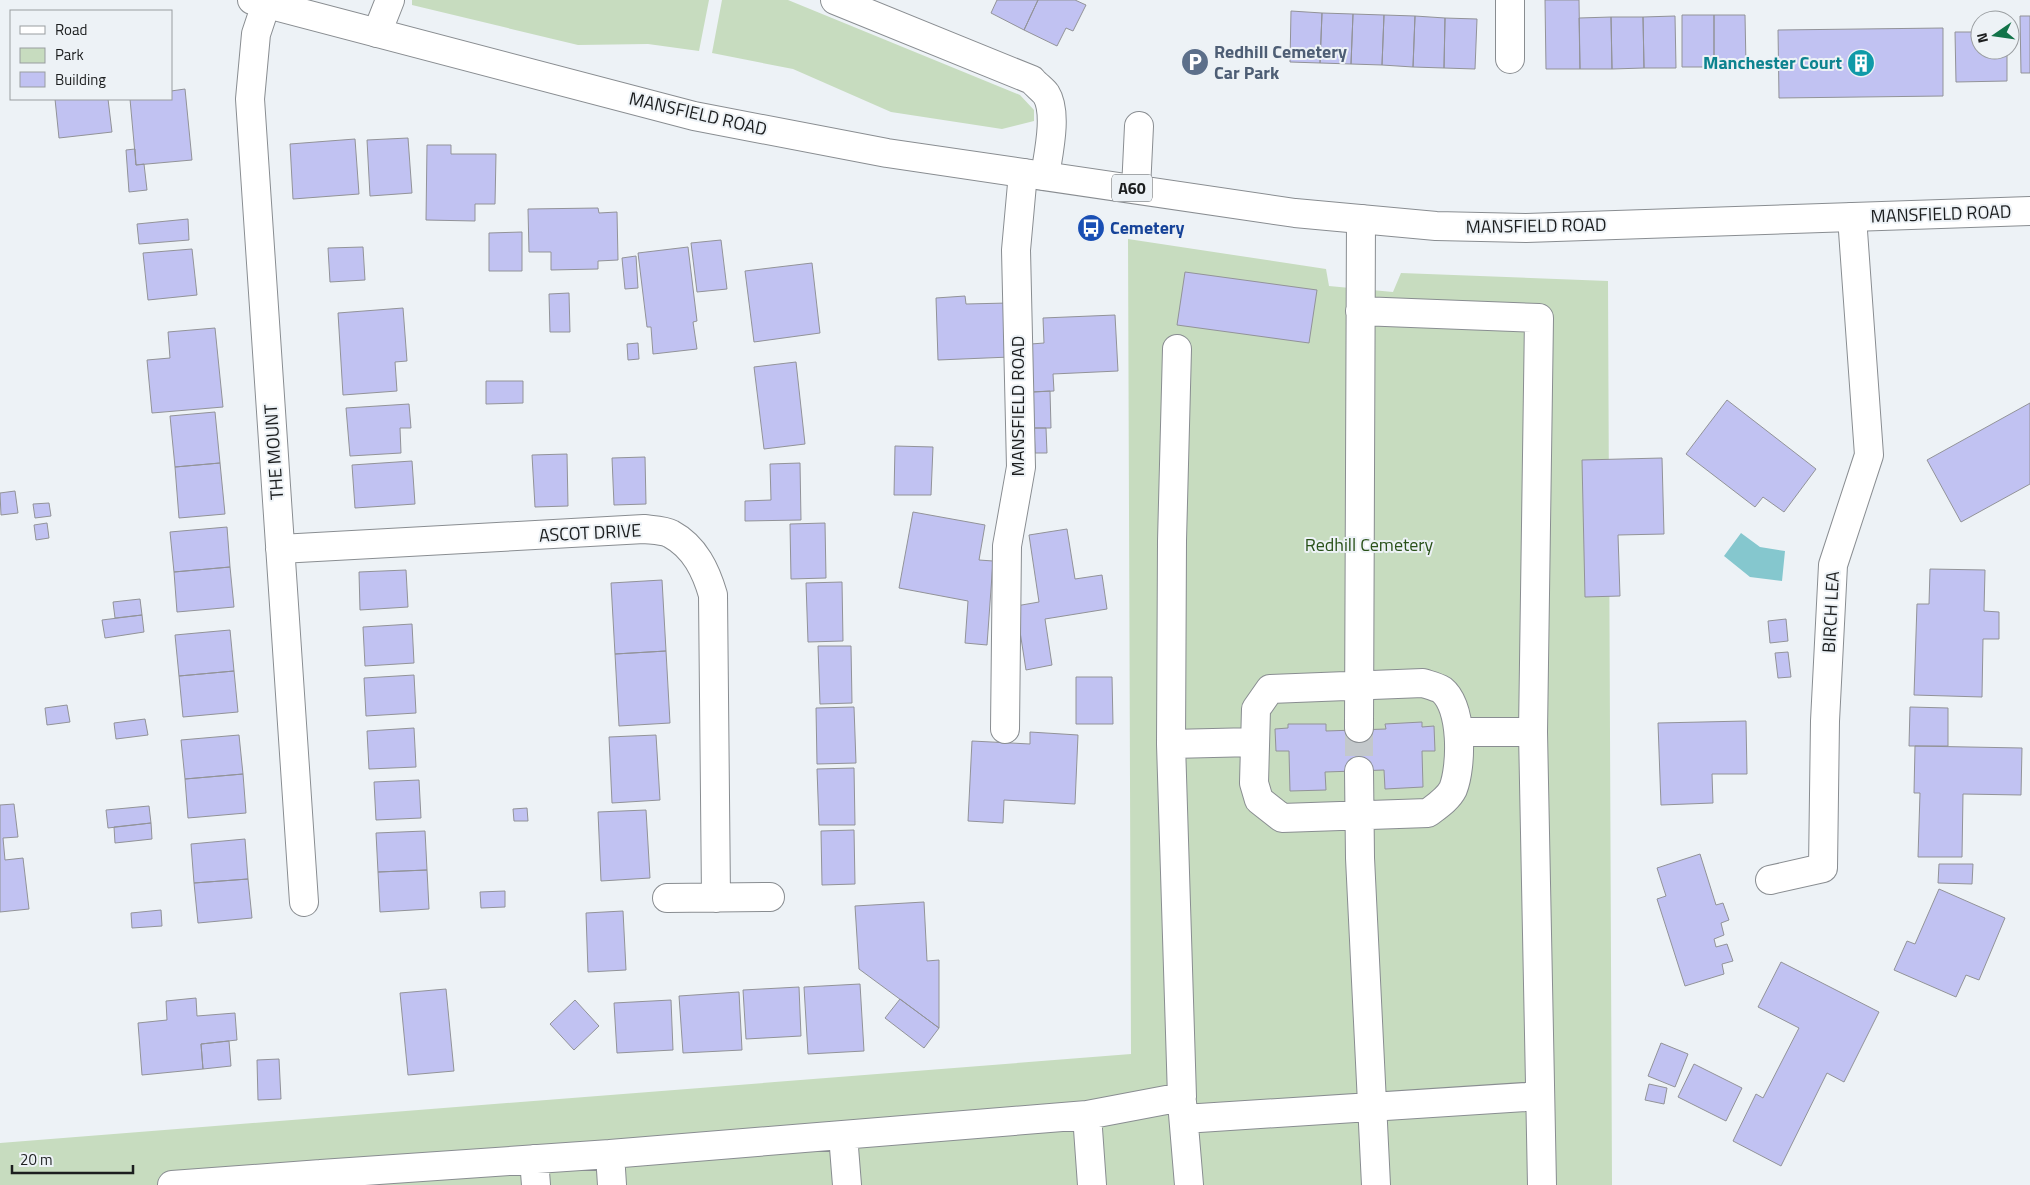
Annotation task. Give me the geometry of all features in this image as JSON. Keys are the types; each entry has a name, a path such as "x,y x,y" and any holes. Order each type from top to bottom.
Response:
{"main road":[{"path":"377,33 390,0"},
{"name":"MANSFIELD ROAD","path":"835,0 1032,80 1047,96 1051,119 1051,137 1034,174 1016,250 1020,467 1007,546 1005,729"},
{"path":"1510,0 1510,59"},
{"name":"MANSFIELD ROAD","path":"259,2 694,116 887,152 1295,213 1436,226 1526,228 2030,211"},
{"name":"THE MOUNT","path":"259,2 250,99 304,902"},
{"path":"1136,189 1139,126"},
{"name":"BIRCH LEA","path":"1770,880 1823,868 1825,721 1833,565 1869,455 1852,217"},
{"path":"1358,728 1360,219"},
{"path":"1360,310 1539,318 1533,732 1542,1185"},
{"path":"1177,349 1172,541 1171,744 1183,1108 1189,1185"},
{"name":"ASCOT DRIVE","path":"280,549 644,529 670,533 690,550 705,569 713,595 716,898"},
{"path":"1423,684 1442,690 1450,702 1460,732 1459,766 1452,790 1442,802 1428,813 1360,817 1282,818 1259,800 1254,783 1256,709 1270,689 1358,685 1423,684"},
{"path":"1460,732 1533,732"},
{"path":"1171,744 1255,742"},
{"path":"1359,771 1376,1185"},
{"path":"667,898 770,897"},
{"path":"172,1185 535,1172 610,1154 1183,1108 1373,1107 1540,1096"},
{"path":"1088,1115 1092,1185"},
{"path":"843,1135 847,1185"},
{"path":"610,1154 612,1185"}],"green space":[{"path":"412,0 709,0 699,51 648,44 578,45 412,5"},
{"path":"722,0 788,0 1020,95 1034,110 1034,121 1002,129 891,112 793,69 712,53"},
{"name":"Redhill Cemetery","path":"1128,239 1326,269 1329,286 1393,292 1401,273 1608,281 1612,1185 0,1185 0,1143 1131,1054"}],"water":[{"path":"1741,533 1760,547 1785,551 1782,581 1750,577 1724,556"}],"building":[{"path":"997,0 1038,0 1024,30 991,13"},
{"path":"1038,0 1075,0 1086,5 1073,31 1066,28 1057,46 1024,30"},
{"path":"1545,0 1579,0 1580,69 1546,69"},
{"path":"1291,11 1322,13 1320,63 1290,62"},
{"path":"1322,13 1353,14 1351,64 1320,63"},
{"path":"1353,14 1384,15 1382,65 1351,64"},
{"path":"1384,15 1415,16 1413,67 1382,65"},
{"path":"1682,15 1714,15 1714,67 1682,67"},
{"path":"1714,15 1745,15 1746,66 1714,67"},
{"path":"1415,16 1445,18 1444,68 1413,67"},
{"path":"1675,16 1676,68 1644,68 1643,17"},
{"path":"2020,16 2030,16 2030,73 2021,73"},
{"path":"1611,17 1643,17 1644,68 1612,69"},
{"path":"1611,17 1612,69 1580,69 1579,18"},
{"path":"1445,18 1477,19 1475,69 1444,68"},
{"name":"Manchester Court","path":"1943,28 1943,96 1779,98 1778,30"},
{"path":"1955,32 1970,32 1970,60 2007,60 2007,81 1956,82"},
{"path":"185,89 192,160 136,165 130,100 172,100 172,91"},
{"path":"55,100 108,100 112,132 59,138"},
{"path":"408,138 412,193 370,196 367,140"},
{"path":"355,139 359,194 293,199 290,144"},
{"path":"427,145 451,145 451,154 496,154 495,204 475,204 475,221 426,220"},
{"path":"135,149 136,165 144,164 147,190 129,192 126,150"},
{"path":"598,208 599,213 617,212 618,260 598,261 598,269 551,270 551,252 529,252 528,209"},
{"path":"188,219 189,240 139,244 137,224"},
{"path":"522,232 522,271 489,271 489,233"},
{"path":"721,240 727,289 697,292 691,243"},
{"path":"363,247 365,280 330,282 328,248"},
{"path":"688,247 697,321 693,322 697,349 653,354 651,327 647,327 638,253"},
{"path":"192,249 197,295 148,300 143,253"},
{"path":"636,256 638,288 625,289 622,258"},
{"path":"812,263 820,333 754,342 745,271"},
{"path":"1185,272 1317,290 1309,343 1177,325"},
{"path":"569,293 570,332 550,332 549,294"},
{"path":"965,296 966,304 1008,303 1010,357 938,360 936,298"},
{"path":"403,308 407,361 395,362 397,391 343,395 338,313"},
{"path":"1115,315 1118,371 1053,374 1054,391 1032,392 1031,344 1044,343 1043,318"},
{"path":"215,328 223,407 152,413 147,360 170,358 168,332"},
{"path":"638,343 639,359 628,360 627,344"},
{"path":"796,362 805,444 764,449 754,367"},
{"path":"486,381 523,381 523,403 486,404"},
{"path":"1050,391 1051,428 1034,428 1032,392"},
{"path":"1727,400 1816,469 1784,512 1763,497 1755,507 1686,454"},
{"path":"2030,403 2030,484 1961,522 1927,460"},
{"path":"409,404 411,428 400,428 401,453 350,456 346,408"},
{"path":"215,412 220,463 175,467 170,416"},
{"path":"1034,428 1046,428 1047,453 1035,453"},
{"path":"895,446 933,447 931,495 894,495"},
{"path":"567,454 568,506 535,507 532,455"},
{"path":"645,457 646,504 614,505 612,458"},
{"path":"1662,458 1664,534 1618,535 1620,596 1585,597 1582,460"},
{"path":"412,461 415,504 355,508 352,465"},
{"path":"220,463 225,514 179,518 175,467"},
{"path":"800,463 801,520 745,521 745,501 771,500 770,464"},
{"path":"15,491 18,513 1,515 0,493"},
{"path":"49,503 51,516 35,518 33,504"},
{"path":"913,512 985,525 979,560 993,561 987,645 965,643 968,601 899,588"},
{"path":"47,523 49,538 36,540 34,525"},
{"path":"825,523 826,578 791,579 790,524"},
{"path":"227,527 230,567 174,572 170,532"},
{"path":"1067,529 1075,579 1102,575 1107,609 1045,619 1052,665 1026,670 1016,606 1039,602 1029,535"},
{"path":"230,567 234,607 177,612 174,572"},
{"path":"1930,569 1985,570 1984,611 1999,612 1999,639 1983,639 1982,697 1914,695 1917,604 1929,604"},
{"path":"406,570 408,607 360,610 359,572"},
{"path":"662,580 666,651 615,654 611,583"},
{"path":"842,582 843,641 808,642 806,583"},
{"path":"140,599 142,615 115,618 113,602"},
{"path":"142,615 144,632 105,638 102,620"},
{"path":"1786,619 1788,641 1770,643 1768,621"},
{"path":"412,624 414,663 365,666 363,627"},
{"path":"230,630 234,671 179,676 175,635"},
{"path":"818,646 851,646 852,703 820,704"},
{"path":"666,651 670,723 619,726 615,654"},
{"path":"1788,652 1791,677 1778,678 1775,653"},
{"path":"234,671 238,712 183,717 179,676"},
{"path":"414,675 416,713 366,716 364,678"},
{"path":"1076,677 1112,677 1113,724 1076,724"},
{"path":"67,705 70,722 47,725 45,708"},
{"path":"854,707 856,763 817,764 816,708"},
{"path":"1910,707 1948,708 1948,746 1909,746"},
{"path":"145,719 148,735 116,739 114,723"},
{"path":"1746,721 1747,774 1712,774 1713,803 1661,805 1658,723"},
{"path":"1422,722 1422,727 1434,726 1435,751 1422,751 1423,787 1385,789 1384,770 1325,772 1326,790 1290,791 1289,751 1276,751 1275,729 1288,728 1288,724 1326,724 1326,731 1386,729 1385,724"},
{"path":"414,728 416,767 369,769 367,731"},
{"path":"1030,732 1078,735 1075,804 1004,800 1003,823 968,821 972,741 1030,744"},
{"path":"239,735 243,774 185,779 181,740"},
{"path":"656,735 660,800 612,803 609,737"},
{"path":"1915,746 2022,748 2021,795 1963,794 1962,857 1918,857 1920,793 1914,793"},
{"path":"854,768 855,825 819,825 817,769"},
{"path":"243,774 246,813 188,818 185,779"},
{"path":"419,780 421,818 376,820 374,782"},
{"path":"14,804 18,837 3,838 5,860 23,858 29,909 0,912 0,805"},
{"path":"149,806 151,823 108,828 106,810"},
{"path":"527,808 528,821 514,821 513,809"},
{"path":"646,810 650,878 601,881 598,812"},
{"path":"151,823 152,839 115,843 114,827"},
{"path":"854,830 855,884 822,885 821,831"},
{"path":"425,831 427,870 378,872 376,833"},
{"path":"245,839 248,879 194,883 191,844"},
{"path":"1700,854 1716,905 1723,903 1729,920 1721,923 1724,935 1714,939 1716,947 1727,944 1733,961 1722,964 1724,974 1685,986 1657,899 1666,896 1657,868"},
{"path":"1939,864 1973,864 1972,884 1938,883"},
{"path":"427,870 429,909 380,912 378,872"},
{"path":"248,879 252,918 198,923 194,883"},
{"path":"1939,889 2005,918 1979,980 1966,975 1956,997 1894,970 1907,941 1915,944"},
{"path":"505,891 505,907 481,908 480,892"},
{"path":"924,902 927,961 939,960 939,1028 859,969 855,906"},
{"path":"161,910 162,926 132,928 131,913"},
{"path":"623,911 626,970 588,972 586,913"},
{"path":"1781,962 1879,1012 1844,1082 1827,1073 1781,1166 1733,1141 1756,1094 1763,1098 1799,1028 1758,1007"},
{"path":"860,984 864,1051 808,1054 804,987"},
{"path":"799,987 801,1036 746,1039 743,990"},
{"path":"446,989 454,1071 408,1075 400,993"},
{"path":"739,992 742,1050 683,1053 679,996"},
{"path":"196,998 197,1016 235,1013 237,1040 201,1044 203,1069 142,1075 138,1023 167,1020 166,1001"},
{"path":"900,999 939,1028 924,1048 885,1018"},
{"path":"575,1000 599,1026 574,1050 550,1024"},
{"path":"671,1000 673,1050 617,1053 614,1003"},
{"path":"229,1041 231,1066 203,1069 201,1044"},
{"path":"1661,1043 1688,1054 1675,1087 1648,1076"},
{"path":"279,1059 281,1099 258,1100 257,1060"},
{"path":"1694,1064 1742,1088 1726,1121 1678,1097"},
{"path":"1649,1084 1667,1088 1664,1104 1645,1100"}],"tunnel":[{"path":"1359,728 1359,771"}],"place":[{"name":"Redhill Cemetery Car Park","path":"1195,62"},
{"name":"Manchester Court","path":"1861,63"},
{"name":"Cemetery","path":"1091,228"}]}
